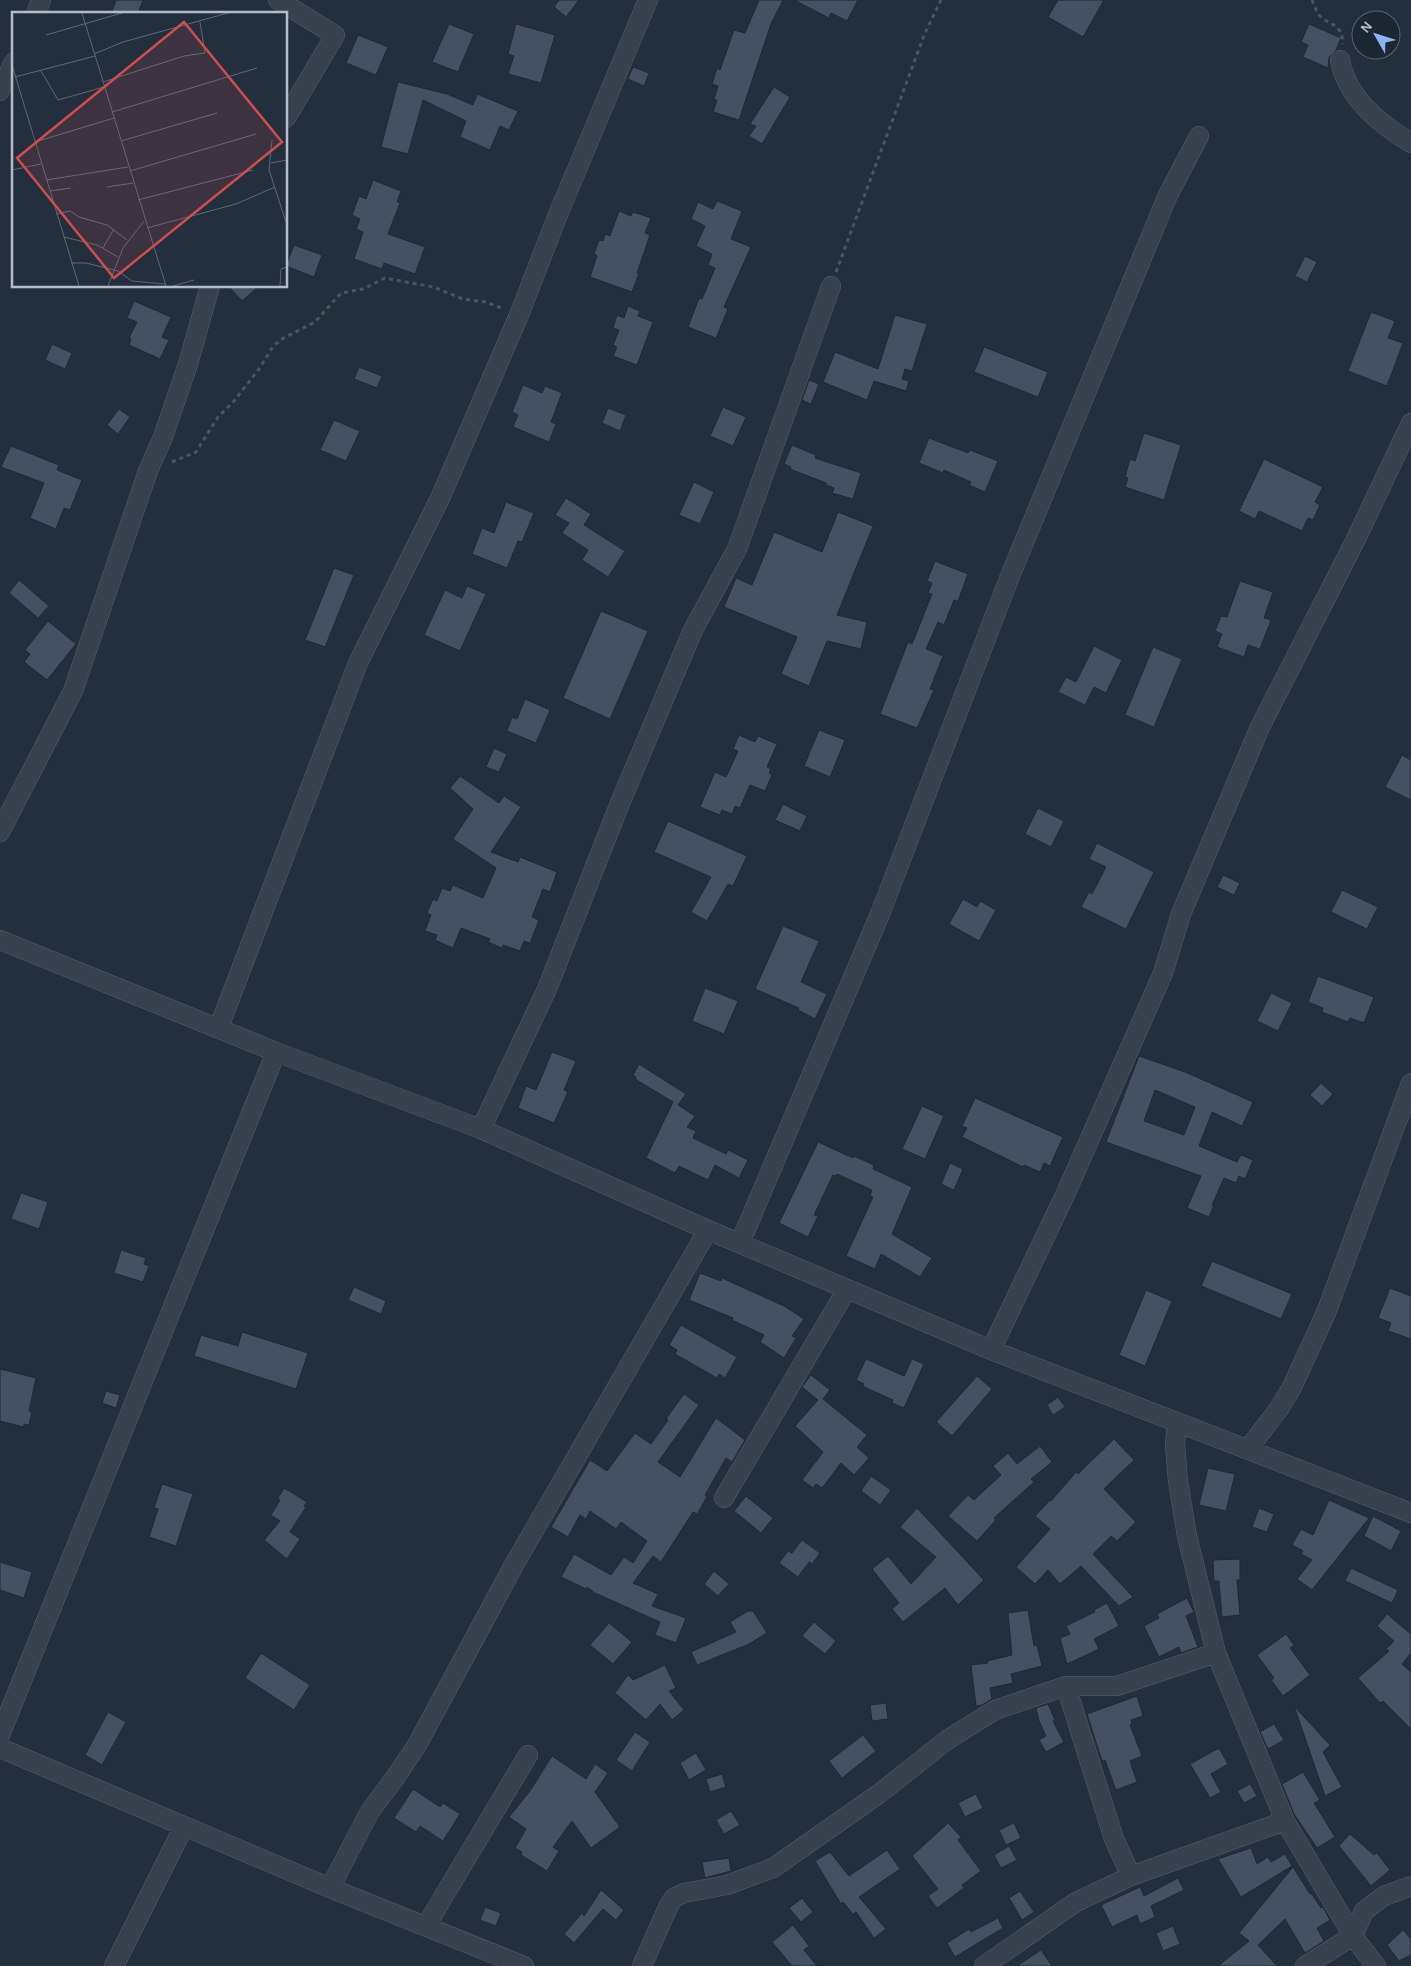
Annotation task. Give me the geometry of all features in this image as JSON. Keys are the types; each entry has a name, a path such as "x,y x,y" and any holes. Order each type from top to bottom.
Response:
{"street":[{"path":"37,12 41,0"},
{"path":"278,0 335,35 288,115"},
{"path":"219,1027 358,663 441,496 519,315 559,212 648,0"},
{"path":"1340,60 1348,83 1357,97 1378,121 1411,143"},
{"path":"0,91 12,66"},
{"path":"740,1243 880,914 1010,576 1138,267 1168,195 1199,136"},
{"path":"481,1129 547,989 620,804 693,630 737,549 831,286"},
{"path":"0,832 73,691 148,471 163,437 188,364 209,288"},
{"path":"991,1350 1085,1151 1163,973 1181,914 1260,727 1355,541 1411,423"},
{"path":"0,940 219,1027 276,1052 481,1129 708,1230 991,1350 1411,1513"},
{"path":"0,1736 276,1052"},
{"path":"1248,1449 1278,1410 1292,1387 1326,1313 1411,1083"},
{"path":"330,1888 370,1811 417,1745 515,1563 708,1230"},
{"path":"724,1498 847,1289"},
{"path":"1177,1423 1175,1444 1187,1536 1216,1653 1285,1821 1354,1936 1376,1966"},
{"path":"642,1966 668,1905 674,1898 684,1893 727,1884 774,1868 880,1793 946,1740 995,1710 1066,1686 1117,1686 1216,1653"},
{"path":"1066,1686 1114,1839 1131,1876"},
{"path":"0,1748 330,1888 524,1966"},
{"path":"426,1926 528,1755"},
{"path":"984,1966 1076,1902 1131,1876 1285,1821"},
{"path":"114,1966 184,1826"},
{"path":"1305,1966 1354,1936 1364,1911 1384,1896 1411,1886"}],"path":[{"path":"831,286 925,33 941,0"},
{"path":"1312,0 1321,17 1333,23 1339,30 1343,44 1340,60"},
{"path":"148,471 196,452 218,417 234,401 259,369 272,348 288,335 298,332 315,322 341,293 363,289 385,278 433,287 463,299 486,302 519,315"}],"building":[{"path":"116,0 143,0 139,12 112,12"},
{"path":"559,0 579,0 566,17 554,7"},
{"path":"759,0 783,0 771,24 739,120 713,112 717,100 714,99 718,86 712,84 717,68 720,70 734,30 745,33"},
{"path":"794,0 858,0 847,21 831,13 829,18"},
{"path":"1058,0 1104,0 1083,37 1048,17"},
{"path":"449,24 474,34 458,72 432,62"},
{"path":"516,24 555,35 541,83 508,74 514,56 508,54"},
{"path":"1309,24 1341,38 1336,50 1329,57 1328,68 1303,57 1308,45 1301,42"},
{"path":"358,35 388,47 376,75 346,63"},
{"path":"633,67 649,73 644,86 628,79"},
{"path":"398,82 447,94 473,105 477,94 518,111 509,130 500,126 490,150 460,137 466,121 423,100 408,154 381,147"},
{"path":"774,87 790,97 762,144 749,136 756,126 750,124"},
{"path":"373,180 401,191 397,202 400,203 388,234 425,247 415,274 384,263 382,269 354,259 363,232 356,229 360,219 352,215 359,196 366,199"},
{"path":"717,201 742,211 731,239 751,247 724,307 728,309 716,338 688,327 699,298 702,299 715,268 708,265 712,254 696,246 705,226 691,219 698,202 713,209"},
{"path":"619,211 631,216 633,212 651,218 645,233 650,235 632,292 590,277 597,256 594,254 599,240 603,241 605,234 610,236"},
{"path":"294,245 322,255 314,277 288,267 288,261"},
{"path":"1305,256 1317,262 1307,282 1295,276"},
{"path":"230,288 257,288 242,301"},
{"path":"134,301 171,317 162,337 169,340 160,359 129,345 131,339 129,338 137,322 127,318"},
{"path":"628,306 640,311 638,316 653,322 637,365 613,356 617,347 613,345 619,330 613,328 617,315 624,318"},
{"path":"1371,312 1395,321 1388,338 1403,343 1387,386 1348,371"},
{"path":"895,315 927,324 912,371 905,369 902,379 909,381 906,391 874,381 867,400 823,382 835,352 878,369"},
{"path":"52,344 72,353 65,369 45,360"},
{"path":"984,347 1048,372 1038,397 974,372"},
{"path":"359,367 382,376 377,388 354,379"},
{"path":"809,380 819,384 811,404 802,400"},
{"path":"523,385 542,393 545,386 562,393 551,422 556,424 549,442 513,427 518,415 512,412"},
{"path":"723,407 746,417 733,446 710,436"},
{"path":"608,408 626,415 620,431 602,423"},
{"path":"119,409 130,417 118,434 107,425"},
{"path":"334,420 360,431 346,461 320,450"},
{"path":"1144,433 1181,445 1164,500 1125,487 1128,478 1125,477 1130,459 1135,461"},
{"path":"929,438 968,453 970,450 998,461 985,492 969,485 971,482 944,470 943,473 919,463"},
{"path":"792,445 816,455 815,458 861,473 853,499 832,493 834,488 826,485 826,483 790,469 791,467 784,464"},
{"path":"11,446 59,465 57,470 82,480 70,510 64,508 56,529 30,518 44,483 1,467"},
{"path":"1264,459 1323,487 1315,502 1320,505 1313,520 1308,518 1302,531 1259,511 1255,519 1239,511"},
{"path":"694,482 714,492 700,524 679,515"},
{"path":"566,498 591,514 584,525 625,551 608,577 582,560 588,550 562,533 569,523 555,515"},
{"path":"506,502 534,513 522,542 518,541 507,568 472,554 482,528 494,533"},
{"path":"838,512 873,526 837,615 867,622 861,649 827,641 809,686 781,674 797,637 724,607 736,578 752,585 774,532 822,552"},
{"path":"935,561 968,574 958,601 954,600 944,625 938,622 926,649 943,656 930,689 934,690 917,728 880,714 908,642 912,644 932,594 928,593 932,583 927,581"},
{"path":"334,568 354,575 325,647 305,640"},
{"path":"19,580 49,606 38,618 9,593"},
{"path":"1240,581 1273,592 1264,618 1271,620 1260,649 1248,645 1244,657 1217,647 1222,634 1215,631 1221,616 1227,617"},
{"path":"467,586 486,594 460,651 424,635 445,590 462,598"},
{"path":"601,611 648,631 610,719 563,698"},
{"path":"48,621 76,644 47,680 24,662 30,654 25,650"},
{"path":"1094,646 1122,660 1106,693 1094,687 1085,705 1058,692 1066,677 1076,682"},
{"path":"1153,647 1182,659 1154,727 1125,715"},
{"path":"525,699 550,710 536,743 507,731 512,717 517,719"},
{"path":"819,730 845,740 830,777 804,766"},
{"path":"739,735 755,742 758,736 777,744 767,767 771,769 769,773 772,775 765,791 750,785 740,808 735,806 732,814 722,810 720,815 700,807 715,772 726,777 738,751 733,749"},
{"path":"494,748 507,754 499,772 486,767"},
{"path":"1402,755 1411,760 1411,800 1385,787"},
{"path":"460,776 499,803 504,796 521,807 491,852 518,862 520,857 557,872 550,892 543,889 532,917 539,920 530,943 524,941 520,951 503,945 502,948 488,942 490,939 461,928 453,948 435,940 437,935 425,931 431,915 427,913 433,899 437,901 442,888 450,891 453,885 483,898 496,868 453,839 473,809 450,788"},
{"path":"783,804 807,816 800,831 775,820"},
{"path":"1038,808 1064,821 1051,847 1025,834"},
{"path":"668,821 747,856 733,886 728,884 707,921 691,912 711,877 654,852"},
{"path":"1097,843 1154,872 1126,929 1081,907 1089,892 1092,894 1106,867 1089,859"},
{"path":"1223,875 1240,883 1234,895 1217,887"},
{"path":"1342,890 1378,907 1367,929 1331,912"},
{"path":"963,899 977,907 980,901 996,910 979,941 949,924"},
{"path":"783,926 819,941 801,982 827,994 815,1019 798,1010 799,1008 755,989"},
{"path":"1318,976 1374,997 1364,1023 1350,1018 1348,1022 1322,1012 1323,1008 1308,1002"},
{"path":"705,988 738,1001 724,1034 692,1021"},
{"path":"1271,993 1292,1003 1278,1031 1257,1021"},
{"path":"552,1052 576,1061 564,1090 568,1092 554,1123 518,1108 526,1086 536,1090"},
{"path":"1139,1056 1185,1072 1253,1102 1242,1126 1212,1112 1199,1146 1237,1162 1241,1155 1253,1160 1245,1179 1239,1176 1236,1183 1224,1178 1212,1205 1214,1205 1209,1217 1187,1208 1201,1176 1106,1142","holes":["1155,1090 1195,1107 1184,1135 1144,1121"]},
{"path":"639,1064 686,1094 678,1105 695,1116 687,1127 696,1131 693,1138 726,1154 728,1150 748,1160 739,1178 715,1165 708,1180 679,1166 675,1173 646,1158 673,1102 635,1079 636,1077 633,1075"},
{"path":"1321,1083 1333,1094 1322,1106 1310,1095"},
{"path":"975,1098 1063,1137 1050,1166 1044,1163 1040,1172 1024,1165 1023,1167 962,1137 967,1128 962,1126"},
{"path":"922,1106 944,1116 925,1159 902,1149"},
{"path":"818,1142 853,1158 854,1156 874,1165 873,1169 912,1187 892,1234 932,1258 920,1277 881,1254 875,1269 846,1256 873,1197 870,1196 872,1190 837,1174 836,1176 833,1175 814,1215 818,1216 808,1237 779,1223"},
{"path":"950,1163 963,1169 954,1190 941,1184"},
{"path":"21,1193 48,1202 39,1229 11,1219"},
{"path":"121,1250 146,1258 144,1264 149,1266 143,1282 114,1273"},
{"path":"1212,1261 1292,1294 1281,1319 1201,1286"},
{"path":"700,1273 721,1281 722,1278 784,1306 804,1319 792,1336 796,1338 784,1358 760,1342 764,1335 732,1320 733,1318 689,1300"},
{"path":"354,1287 386,1301 381,1314 348,1300"},
{"path":"1390,1288 1411,1296 1411,1339 1388,1331 1391,1323 1378,1318"},
{"path":"1146,1290 1172,1301 1145,1366 1119,1355"},
{"path":"681,1325 737,1357 725,1378 719,1374 717,1378 675,1354 677,1350 669,1345"},
{"path":"242,1332 308,1353 296,1389 194,1356 201,1335 238,1346"},
{"path":"866,1359 904,1376 912,1359 924,1364 904,1408 892,1403 893,1400 862,1386 864,1384 856,1380"},
{"path":"0,1369 36,1378 29,1411 32,1412 29,1425 24,1424 24,1427 0,1421"},
{"path":"811,1375 830,1390 823,1399 867,1435 857,1447 869,1458 854,1475 841,1463 822,1488 816,1484 813,1488 802,1480 823,1452 795,1426 818,1400 802,1387"},
{"path":"977,1376 992,1389 952,1436 936,1422"},
{"path":"106,1391 120,1395 116,1408 102,1403"},
{"path":"684,1394 699,1405 658,1462 680,1477 716,1418 745,1440 732,1462 726,1458 705,1495 707,1497 697,1514 693,1512 661,1562 653,1556 633,1583 658,1594 652,1606 686,1618 676,1643 655,1635 660,1622 595,1593 587,1587 586,1589 561,1577 574,1554 611,1575 624,1557 633,1563 647,1541 621,1522 616,1529 590,1511 586,1519 580,1515 568,1537 551,1527 590,1460 607,1471 635,1433 651,1444"},
{"path":"1058,1397 1065,1407 1053,1415 1047,1405"},
{"path":"1114,1439 1134,1460 1104,1489 1136,1522 1117,1541 1111,1536 1093,1554 1133,1597 1119,1606 1081,1566 1060,1584 1048,1570 1035,1584 1016,1567 1050,1529 1035,1516 1076,1472 1078,1474"},
{"path":"1040,1446 1052,1462 1031,1479 1034,1482 994,1518 996,1520 977,1541 948,1516 968,1495 974,1500 1001,1475 993,1466 1008,1453 1017,1464"},
{"path":"1208,1468 1235,1474 1226,1511 1199,1505"},
{"path":"871,1476 891,1490 880,1505 861,1491"},
{"path":"162,1484 193,1494 176,1546 149,1537 158,1509 154,1508"},
{"path":"284,1488 307,1502 304,1506 306,1507 290,1532 300,1539 287,1559 264,1540 280,1521 271,1515 280,1500 278,1498"},
{"path":"746,1496 773,1518 761,1533 734,1511"},
{"path":"1329,1500 1369,1518 1312,1590 1297,1579 1312,1560 1301,1554 1303,1551 1292,1545 1301,1529 1313,1535"},
{"path":"917,1508 984,1580 958,1605 945,1588 903,1622 892,1609 899,1603 872,1569 888,1556 911,1584 936,1557 900,1527"},
{"path":"1259,1508 1274,1514 1267,1532 1252,1527"},
{"path":"1373,1516 1401,1531 1391,1551 1364,1536"},
{"path":"802,1540 820,1553 812,1564 809,1562 798,1577 779,1563 788,1551 792,1553"},
{"path":"1240,1559 1240,1580 1237,1580 1240,1615 1222,1617 1219,1581 1214,1581 1213,1560"},
{"path":"0,1562 32,1572 24,1598 0,1590"},
{"path":"1351,1568 1398,1590 1392,1603 1345,1581"},
{"path":"714,1571 729,1584 718,1596 704,1584"},
{"path":"1187,1598 1194,1612 1186,1616 1198,1647 1181,1653 1179,1647 1159,1657 1144,1626 1159,1618 1157,1614"},
{"path":"1107,1603 1119,1626 1094,1639 1099,1649 1067,1664 1060,1638 1070,1634 1066,1626 1095,1612 1094,1610"},
{"path":"1028,1610 1034,1646 1037,1645 1042,1666 1011,1674 1013,1683 990,1688 992,1699 976,1706 971,1665 988,1663 987,1661 1012,1655 1008,1613"},
{"path":"748,1611 753,1611 767,1633 749,1644 697,1665 691,1652 736,1632 730,1622"},
{"path":"1387,1614 1411,1634 1411,1653 1402,1664 1411,1672 1411,1729 1383,1701 1380,1703 1358,1678 1389,1651 1386,1649 1394,1641 1377,1626"},
{"path":"814,1622 836,1641 825,1654 802,1636"},
{"path":"609,1623 632,1642 613,1664 590,1645"},
{"path":"1286,1634 1294,1645 1290,1648 1310,1675 1283,1696 1271,1680 1274,1678 1257,1655"},
{"path":"261,1653 310,1685 294,1710 245,1678"},
{"path":"665,1665 676,1688 669,1691 684,1710 672,1720 660,1704 646,1720 615,1693 628,1675 633,1680"},
{"path":"1137,1696 1143,1716 1131,1720 1132,1724 1130,1725 1142,1756 1130,1761 1137,1782 1116,1790 1105,1760 1102,1761 1087,1714"},
{"path":"886,1703 888,1719 872,1721 870,1705"},
{"path":"1048,1704 1055,1720 1053,1721 1064,1742 1046,1752 1039,1740 1046,1736 1039,1721 1036,1708"},
{"path":"1294,1706 1330,1745 1323,1752 1342,1787 1325,1796"},
{"path":"108,1712 126,1722 102,1765 85,1755"},
{"path":"1274,1724 1284,1740 1268,1749 1260,1732"},
{"path":"635,1732 650,1742 632,1771 616,1760"},
{"path":"863,1735 876,1751 842,1778 829,1761"},
{"path":"1219,1748 1228,1764 1211,1774 1221,1792 1210,1798 1190,1764"},
{"path":"696,1753 706,1770 689,1780 680,1763"},
{"path":"552,1756 586,1779 595,1764 608,1773 595,1792 620,1827 591,1848 572,1821 553,1847 559,1851 547,1871 521,1855 522,1852 515,1848 526,1829 509,1817 530,1791"},
{"path":"1303,1772 1320,1800 1314,1803 1335,1837 1317,1848 1294,1814 1282,1784"},
{"path":"722,1774 726,1787 710,1792 706,1779"},
{"path":"1250,1784 1257,1796 1244,1803 1237,1791"},
{"path":"413,1789 440,1807 443,1803 460,1814 443,1841 420,1826 416,1832 394,1818"},
{"path":"976,1794 983,1808 965,1817 958,1803"},
{"path":"731,1811 740,1825 724,1834 716,1820"},
{"path":"948,1823 961,1837 958,1840 981,1871 962,1885 964,1888 937,1908 928,1896 938,1889 912,1856"},
{"path":"1014,1823 1021,1838 1006,1845 999,1830"},
{"path":"1350,1834 1374,1855 1377,1853 1390,1870 1371,1886 1339,1846"},
{"path":"1009,1846 1017,1860 1001,1868 994,1855"},
{"path":"1251,1848 1257,1864 1268,1857 1271,1862 1285,1854 1292,1866 1241,1897 1218,1859"},
{"path":"887,1850 900,1869 859,1897 886,1929 874,1938 856,1912 853,1914 843,1902 841,1904 815,1861 830,1852 849,1876"},
{"path":"729,1858 731,1871 705,1878 702,1862"},
{"path":"1293,1867 1310,1894 1321,1908 1323,1907 1330,1920 1317,1928 1324,1941 1305,1953 1285,1919 1258,1945 1277,1966 1218,1966 1249,1941 1239,1933"},
{"path":"1178,1878 1184,1890 1151,1906 1155,1917 1140,1924 1137,1915 1112,1927 1101,1905 1140,1887 1144,1896"},
{"path":"601,1890 624,1910 616,1920 603,1909 574,1943 564,1934 582,1913 584,1916"},
{"path":"1020,1891 1034,1912 1022,1920 1009,1898"},
{"path":"802,1898 813,1912 801,1922 789,1908"},
{"path":"485,1907 501,1913 496,1926 480,1920"},
{"path":"998,1918 1003,1928 955,1957 947,1943 969,1929 971,1932"},
{"path":"793,1925 809,1946 804,1950 817,1966 792,1966 772,1942"},
{"path":"1173,1926 1180,1944 1163,1951 1156,1933"},
{"path":"1403,1930 1411,1939 1411,1955 1399,1961 1387,1945"},
{"path":"1041,1950 1052,1966 1017,1966"}]}
